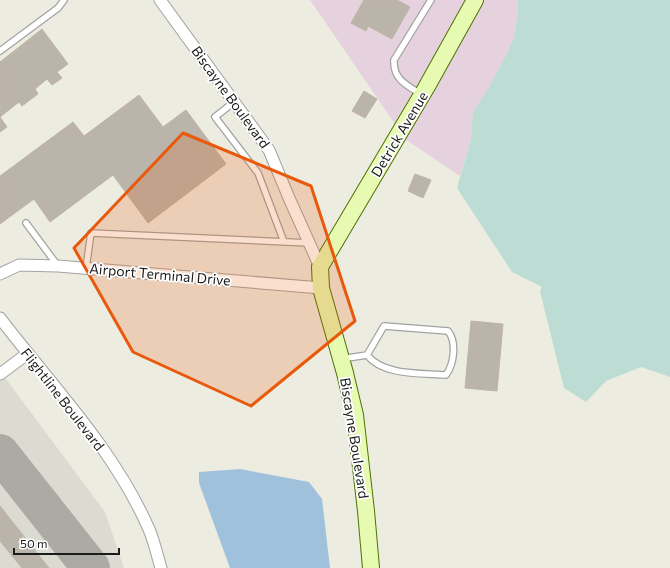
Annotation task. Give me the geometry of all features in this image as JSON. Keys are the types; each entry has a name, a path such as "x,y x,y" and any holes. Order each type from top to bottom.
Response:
{"street":[{"name":"Biscayne Boulevard","path":"160,0 269,150 320,266 321,288 355,415 371,568"},
{"name":"Detrick Avenue","path":"320,266 422,95 475,0"},
{"name":"Airport Terminal Drive","path":"0,274 18,265 58,266 321,288"},
{"name":"Flightline Boulevard","path":"0,318 82,419 129,488 149,529 160,568"},
{"path":"0,374 28,354"}],"lane":[{"path":"0,51 58,8 64,0"},
{"path":"422,95 400,81 395,70 394,60 431,0"},
{"path":"234,102 215,117 258,173 284,242"},
{"path":"26,223 58,266"},
{"path":"86,268 91,233 310,244"},
{"path":"384,326 448,331 451,335 452,356 450,369 446,375 387,369 372,361 367,355 384,326"},
{"path":"341,359 367,355"}],"highlighted area":[{"path":"183,133 311,186 355,321 251,406 133,352 74,248"}],"shaded area":[{"path":"310,0 466,0 395,124"},
{"path":"484,0 518,0 518,11 514,38 489,87 473,112 471,139 460,176 405,139 434,91"},
{"path":"518,0 670,0 670,377 641,367 606,381 586,402 564,388 540,291 542,287 512,272 457,188 471,139 473,112 489,87 514,38"},
{"path":"0,371 105,512 124,568 0,568"},
{"path":"240,469 309,482 322,499 330,568 230,568 199,483 199,472"}],"building":[{"path":"364,0 397,0 410,7 392,39 368,26 366,31 351,23"},
{"path":"42,29 68,64 57,72 62,78 52,85 47,79 35,89 38,94 22,106 19,102 0,117 0,62"},
{"path":"364,91 377,99 365,118 352,111"},
{"path":"139,95 163,127 186,110 226,164 148,223 113,175 50,222 34,199 0,224 0,176 73,122 84,136"},
{"path":"0,117 7,127 0,132"},
{"path":"415,174 431,180 423,198 408,191"},
{"path":"471,321 503,324 497,391 465,388"},
{"path":"0,506 49,568 22,568 0,541"}],"taxiway":[{"path":"0,453 91,568"}]}
